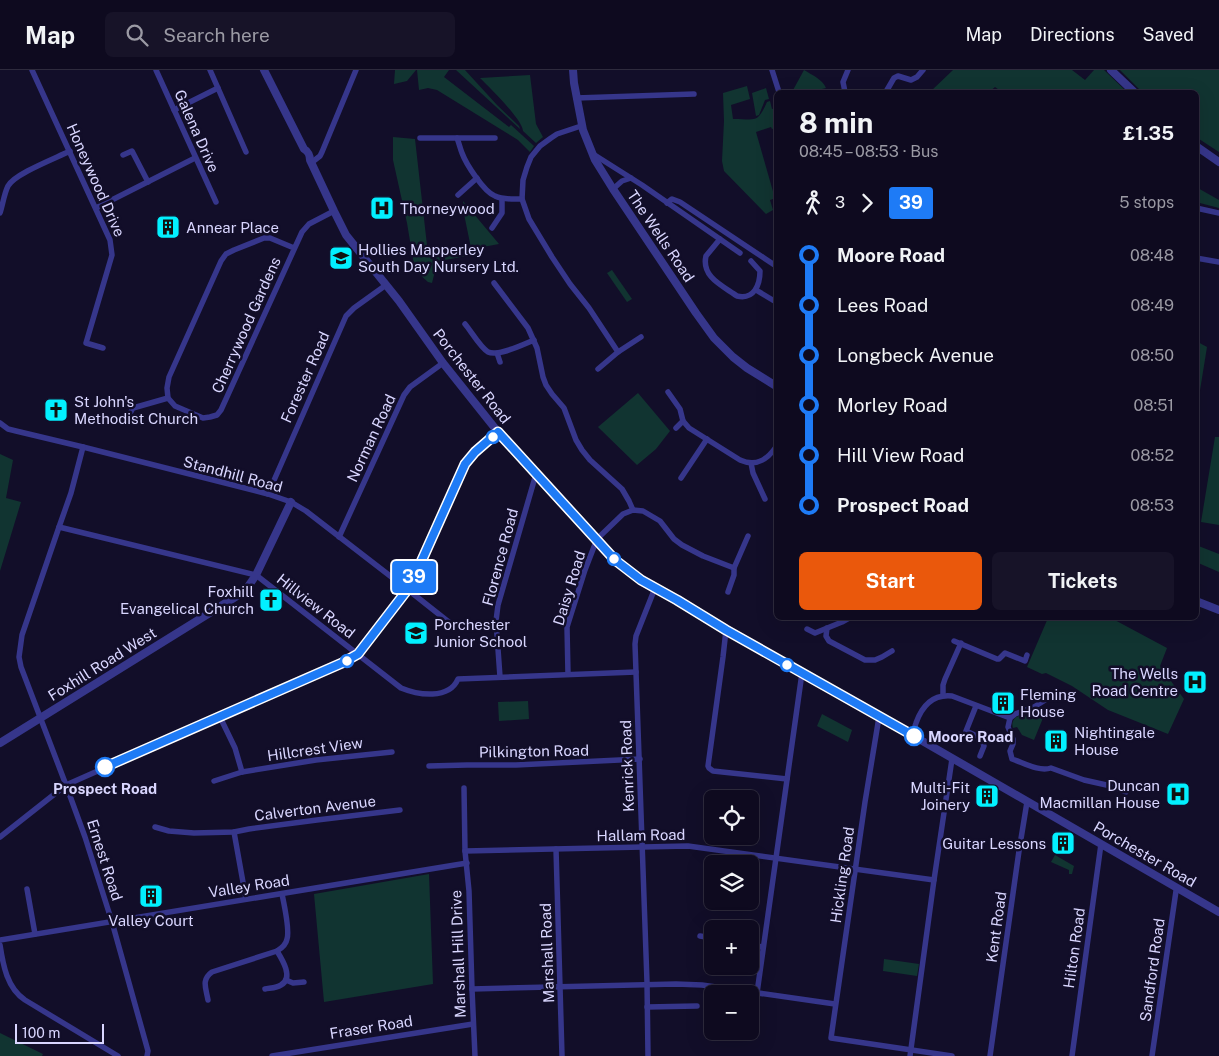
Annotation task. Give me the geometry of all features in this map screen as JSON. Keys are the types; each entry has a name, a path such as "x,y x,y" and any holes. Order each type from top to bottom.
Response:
{"street":[{"name":"Honeywood Drive","path":"32,70 110,240 112,255 86,343 103,348"},
{"name":"Galena Drive","path":"156,70 216,202"},
{"path":"210,70 246,152"},
{"name":"Porchester Road","path":"264,70 304,150 307,151 334,211 350,240 498,432 615,560 635,576 726,630 1219,912"},
{"path":"311,161 322,152 356,70"},
{"name":"The Wells Road","path":"573,70 581,126 593,154 613,189 714,338 737,360 774,385"},
{"path":"772,70 778,90"},
{"path":"845,90 843,82 848,70"},
{"path":"887,90 894,78 898,76 911,80 917,77 923,70"},
{"path":"1111,70 1132,90"},
{"path":"174,110 218,88"},
{"path":"576,98 694,94"},
{"path":"581,126 550,138 534,152 523,180 522,199 529,219 552,257 618,352"},
{"path":"420,138 495,138"},
{"path":"457,138 462,154 486,190 493,196 522,199"},
{"path":"1199,148 1219,162"},
{"path":"0,213 8,186 13,180 21,174 70,151"},
{"path":"123,155 132,151 148,182"},
{"path":"593,154 740,253"},
{"path":"96,208 195,158"},
{"path":"458,195 477,178"},
{"path":"613,189 622,181 631,178"},
{"path":"494,223 502,214 502,198"},
{"path":"667,203 672,199 680,202 774,265"},
{"path":"1199,209 1219,213"},
{"name":"Cherrywood Gardens","path":"294,248 270,238 264,238 226,254 221,261 169,377 168,398 175,406 203,418 217,415 222,410 302,232 309,224 334,211"},
{"path":"720,240 706,256 706,266 712,277 720,285 737,296 748,296 756,290 760,271 751,261"},
{"path":"1199,259 1219,262"},
{"path":"494,283 528,328 534,340 546,385 564,408 576,440 582,450 590,460 622,489 630,501 632,510"},
{"name":"Forester Road","path":"268,494 346,316 386,285"},
{"path":"756,290 774,301"},
{"path":"465,324 488,352 497,353 534,340"},
{"path":"598,369 618,352 641,337"},
{"path":"497,353 500,362"},
{"name":"Norman Road","path":"339,537 404,395 410,387 443,363"},
{"path":"668,392 680,409 684,421 689,428 740,460 751,463 758,462 769,456 774,450"},
{"path":"128,417 133,408 168,398"},
{"path":"676,428 684,421"},
{"name":"Standhill Road","path":"0,424 16,431 268,494 291,502 306,511 455,627"},
{"path":"0,837 66,785 342,663 358,654 419,568 465,464 475,452 498,432"},
{"path":"681,478 707,439"},
{"name":"Ernest Road","path":"83,447 72,492 22,635 19,657 21,667 66,785 112,922 148,1051 147,1056"},
{"path":"751,463 753,473 765,499"},
{"name":"Florence Road","path":"500,677 496,621 498,606 536,474"},
{"name":"Foxhill Road West","path":"0,743 240,595 256,575 291,502"},
{"path":"596,539 623,514 632,510 643,511 660,521 674,539 682,545 703,556 734,568"},
{"name":"Hillview Road","path":"59,527 256,575 401,688 418,694 446,691 456,685 458,679 636,672"},
{"path":"728,592 734,575 734,568 748,536"},
{"name":"Daisy Road","path":"568,674 567,627 596,539"},
{"name":"Kenrick Road","path":"648,1056 636,636 655,588"},
{"path":"1199,602 1219,610"},
{"path":"807,629 815,633 845,620"},
{"path":"827,628 826,636 829,641 865,660 883,660 892,650"},
{"path":"726,630 708,766 713,771 787,779"},
{"path":"954,641 996,659 999,659 1005,653 1025,661 1028,655"},
{"path":"943,695 944,680 961,644"},
{"path":"758,985 802,673"},
{"path":"912,735 924,708 943,695 952,696 1010,718"},
{"path":"1050,697 1010,718 1008,727 1013,739 1010,751 1012,759 1046,770 1051,768 1069,773 1084,780 1116,785 1126,792"},
{"path":"976,706 966,730 981,738 984,746 980,756"},
{"path":"220,717 242,772"},
{"name":"Hickling Road","path":"880,717 855,869 831,1038 911,1053"},
{"name":"Hillcrest View","path":"214,781 242,772 316,760 392,752"},
{"name":"Pilkington Road","path":"429,766 467,764 516,765 640,759"},
{"path":"952,759 911,1053 952,1056"},
{"name":"Marshall Hill Drive","path":"464,788 475,1056"},
{"name":"Kent Road","path":"990,1056 1019,850 1028,802"},
{"name":"Calverton Avenue","path":"155,827 169,831 194,833 234,832 400,810"},
{"path":"234,832 246,899"},
{"name":"Hilton Road","path":"1072,1056 1101,844"},
{"name":"Hallam Road","path":"466,851 688,846 934,880"},
{"name":"Marshall Road","path":"556,849 562,1056"},
{"name":"Valley Road","path":"0,940 467,863"},
{"path":"27,889 35,934"},
{"name":"Sandford Road","path":"1152,1056 1176,892 1178,889"},
{"path":"208,1000 205,982 212,972 277,951 284,946 288,934 282,894"},
{"path":"700,936 704,937"},
{"path":"0,945 5,971 17,994 118,1056"},
{"path":"759,946 763,947"},
{"path":"265,989 280,986 286,980 285,965 277,951"},
{"path":"286,980 293,983 304,982"},
{"path":"472,989 704,985"},
{"path":"759,993 836,1004"},
{"path":"647,1007 697,1006"},
{"name":"Fraser Road","path":"272,1056 297,1054 473,1024"}],"green space":[{"path":"395,70 416,70 407,81 394,84"},
{"path":"417,70 449,70 444,77 509,127 511,125 534,146 530,152 518,140 437,90 428,88 419,90"},
{"path":"456,70 465,70 520,129"},
{"path":"804,70 819,80 826,88 818,90 793,90"},
{"path":"953,70 1072,70 1085,80 1094,70 1104,70 1125,90 999,90 995,87 991,90 932,90"},
{"path":"1120,70 1219,70 1219,152 1199,139 1199,90 1140,90"},
{"path":"530,75 536,124 543,137 536,143 523,131 517,119 505,104 480,78"},
{"path":"747,86 750,99 731,105 733,119 755,119 761,114 767,102 770,101 772,109 774,108 774,128 771,127 756,132 774,195 773,199 770,200 773,210 766,214 724,171 722,161 723,93"},
{"path":"766,88 769,99 765,100 759,115 756,116 752,93"},
{"path":"393,137 415,139 428,254 471,248 463,201 499,244 472,249 467,256 439,261 432,283 428,282 418,273 414,265 393,160"},
{"path":"1199,189 1219,200 1219,208 1199,203"},
{"path":"612,270 632,299 627,302 607,273"},
{"path":"1199,343 1207,347 1199,396"},
{"path":"638,393 670,431 656,449 637,465 598,427"},
{"path":"1215,437 1219,437 1219,525 1201,522"},
{"path":"0,454 13,460 6,498 21,502 0,571"},
{"path":"1199,546 1219,554 1219,572 1199,563"},
{"path":"1047,620 1115,620 1167,648 1160,666 1184,699 1168,734 1108,710 1072,686 1046,673 1042,674 1027,667"},
{"path":"528,701 529,719 499,721 498,702"},
{"path":"822,714 852,730 848,742 817,726"},
{"path":"1034,715 1036,719 1041,716 1043,718 1034,740 1022,735 1017,727 1013,728 1012,726 1013,720 1017,717"},
{"path":"1055,855 1074,866 1072,874 1069,874 1069,870 1051,862"},
{"path":"429,874 433,984 324,1002 314,894"},
{"path":"884,959 919,964 917,976 883,971"},
{"path":"0,1033 43,1054 42,1056 0,1056"}],"bus line":[{"name":"39","path":"105,767 342,663 358,654 408,589 465,464 475,452 498,432 615,560 635,576 726,630 914,736"}],"place":[{"name":"Thorneywood","path":"382,208"},
{"name":"Annear Place","path":"168,227"},
{"name":"Hollies Mapperley South Day Nursery Ltd.","path":"341,258"},
{"name":"St John's Methodist Church","path":"56,410"},
{"name":"Foxhill Evangelical Church","path":"271,600"},
{"name":"Porchester Junior School","path":"416,633"},
{"name":"The Wells Road Centre","path":"1195,682"},
{"name":"Fleming House","path":"1003,703"},
{"name":"Moore Road","path":"914,736"},
{"name":"Nightingale House","path":"1056,741"},
{"name":"Prospect Road","path":"105,767"},
{"name":"Duncan Macmillan House","path":"1178,794"},
{"name":"Multi-Fit Joinery","path":"987,796"},
{"name":"Guitar Lessons","path":"1063,843"},
{"name":"Valley Court","path":"151,896"}]}
